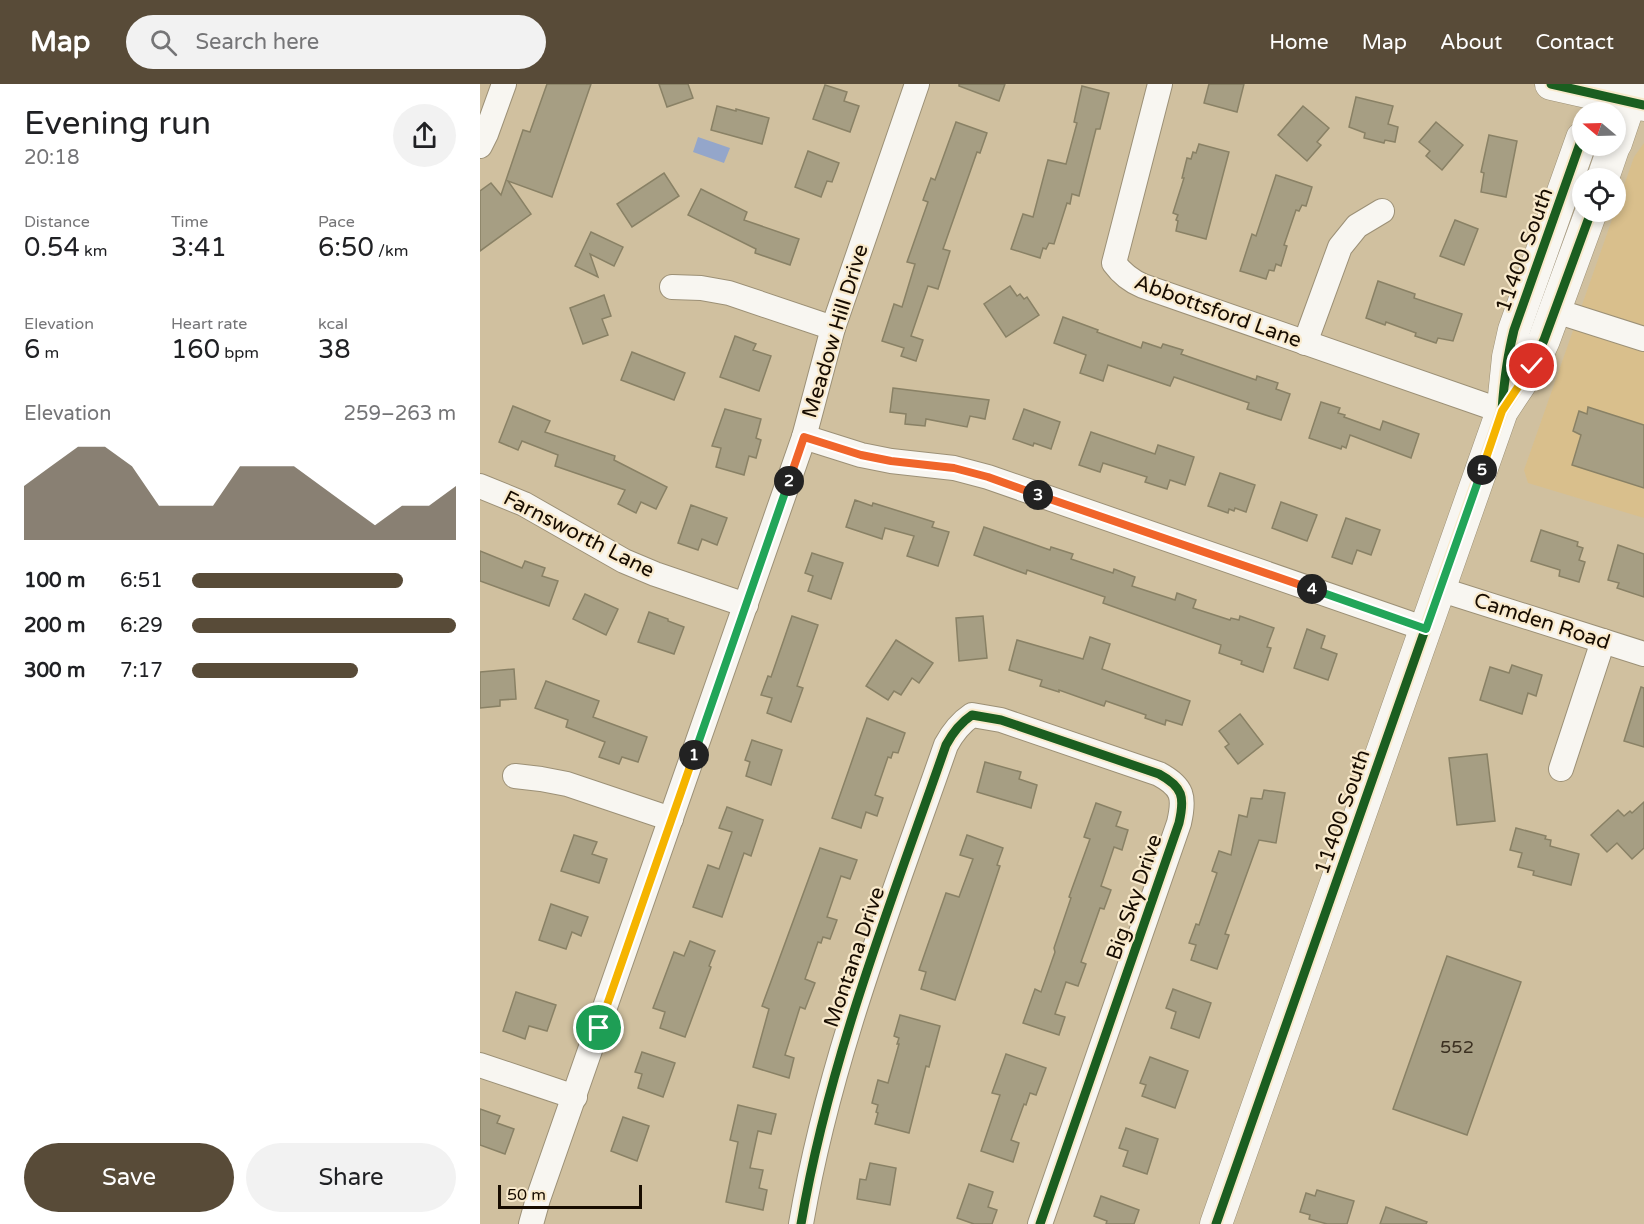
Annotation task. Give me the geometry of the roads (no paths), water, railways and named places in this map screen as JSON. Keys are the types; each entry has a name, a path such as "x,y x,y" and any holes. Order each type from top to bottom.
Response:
{"main road":[{"path":"1551,84 1597,97 1637,97 1626,120"},
{"name":"11400 South","path":"1502,411 1504,383 1514,330 1576,156"},
{"name":"11400 South","path":"1216,1224 1502,411 1532,366 1544,340 1587,222"}],"street":[{"path":"480,146 504,84"},
{"name":"Meadow Hill Drive","path":"531,1224 804,437 832,328 917,84"},
{"name":"Abbottsford Lane","path":"1160,84 1114,263 1121,273 1131,281 1143,286 1502,411"},
{"path":"1305,343 1340,247 1357,226 1382,211"},
{"path":"672,287 701,288 729,293 832,328"},
{"path":"1556,311 1644,339"},
{"path":"804,437 861,455 954,468 988,477 1426,629"},
{"name":"Farnsworth Lane","path":"480,486 524,504 624,561 746,605"},
{"name":"Camden Road","path":"1439,589 1644,654"},
{"path":"1562,769 1603,641"},
{"name":"Montana Drive","path":"801,1224 832,1082 856,1003 946,745 952,733 972,715"},
{"name":"Big Sky Drive","path":"972,715 1000,720 1159,774 1171,781 1180,791 1182,799 1179,823 1040,1224"},
{"path":"515,776 541,778 567,784 671,819"},
{"path":"480,1065 574,1098"}],"water":[{"path":"698,137 730,148 724,163 693,152"}]}
